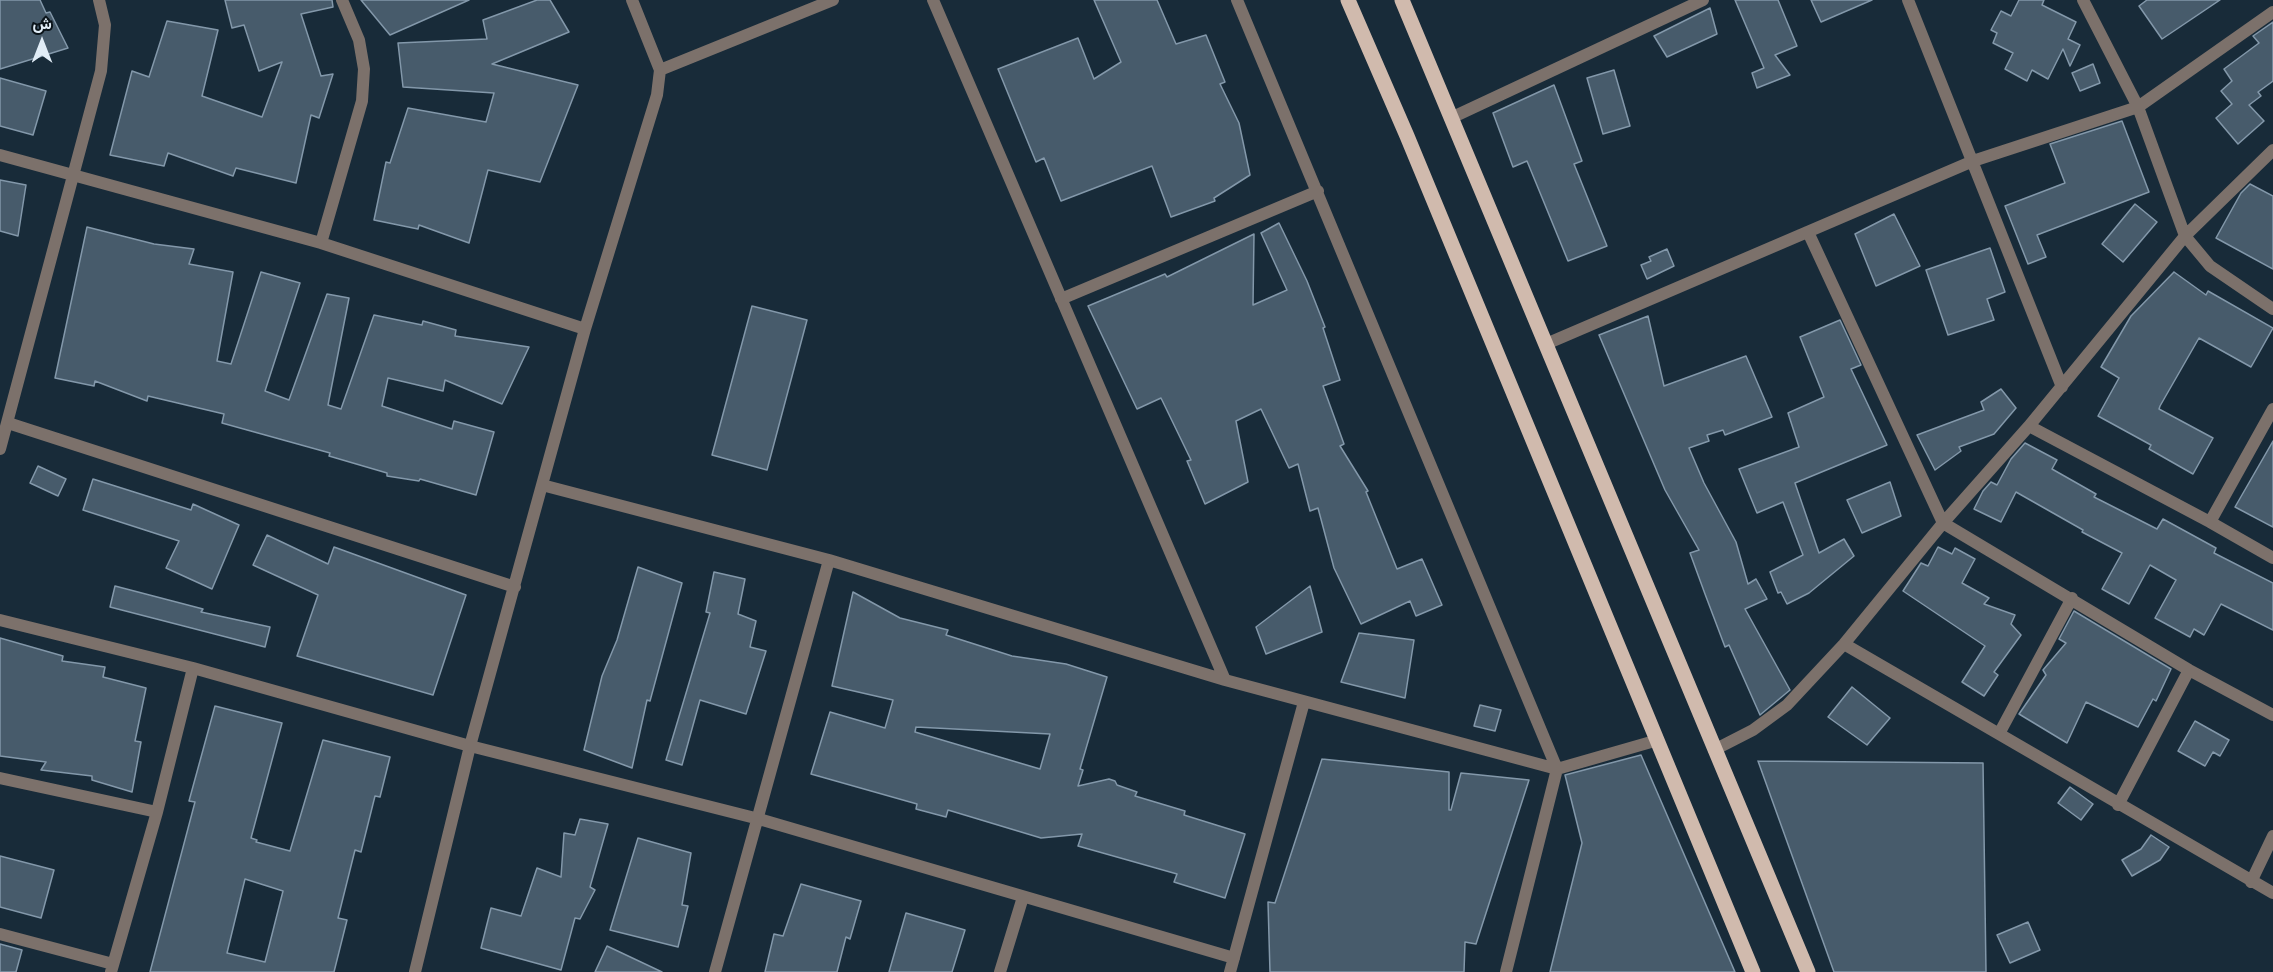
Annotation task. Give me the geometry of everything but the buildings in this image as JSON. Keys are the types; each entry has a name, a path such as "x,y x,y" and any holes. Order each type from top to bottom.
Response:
{"main road":[{"path":"1348,0 1658,740 1696,839 1754,972"},
{"path":"1402,0 1453,117 1808,972"}],"street":[{"path":"0,449 104,55 105,25 99,0"},
{"path":"321,243 362,101 364,69 359,40 342,0"},
{"path":"415,972 470,746 542,484 585,329 657,95 660,70 632,0"},
{"path":"660,70 833,0"},
{"path":"933,0 1225,680"},
{"path":"1237,0 1557,769 1506,972"},
{"path":"1453,117 1703,0"},
{"path":"1908,0 2062,387"},
{"path":"2083,0 2138,107 2185,236 2210,266 2273,309"},
{"path":"1546,344 1973,160 2138,107 2273,12"},
{"path":"1714,750 1753,730 1787,705 1844,644 1942,522 2029,426 2185,236 2273,150"},
{"path":"0,154 321,243 585,329"},
{"path":"1061,299 1318,190"},
{"path":"1808,232 1942,522 2189,669 2273,715"},
{"path":"2210,522 2273,409"},
{"path":"8,423 515,587"},
{"path":"2029,426 2273,558"},
{"path":"542,484 829,560 1225,680 1557,769 1658,740"},
{"path":"715,972 829,560"},
{"path":"2000,732 2072,598"},
{"path":"0,620 193,668 470,746 759,819 1234,958"},
{"path":"1844,644 2000,732 2118,806 2273,893"},
{"path":"0,934 112,968 157,812 193,668"},
{"path":"2118,806 2189,669"},
{"path":"1230,972 1304,702"},
{"path":"0,778 157,812"},
{"path":"2251,882 2273,836"},
{"path":"1000,972 1023,897"}]}
